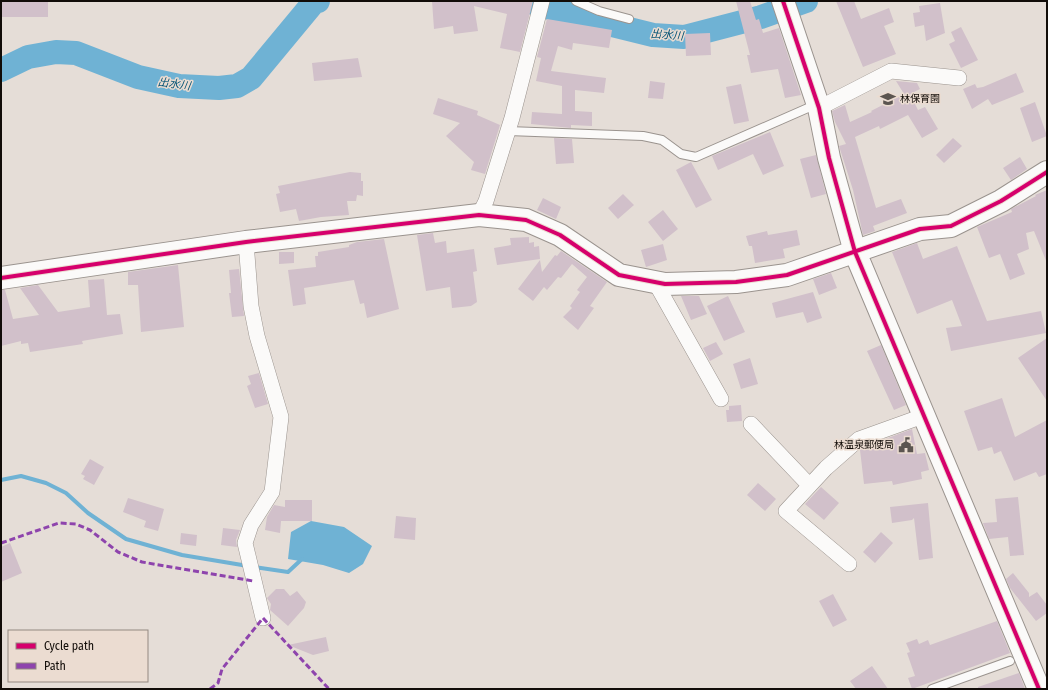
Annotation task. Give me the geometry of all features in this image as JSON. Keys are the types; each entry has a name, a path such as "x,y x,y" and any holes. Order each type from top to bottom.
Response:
{"street":[{"path":"479,215 486,201 508,131 542,1"},
{"path":"783,1 818,106 829,158 855,252 1039,689"},
{"path":"818,106 891,71 959,78"},
{"path":"1,278 246,242 479,215 526,220 560,235 619,275 665,284 736,282 787,275 920,230 951,226 1001,201 1047,172"},
{"path":"246,242 251,306 257,336 281,418 272,492 251,524 245,543 263,618"},
{"path":"655,282 720,399"},
{"path":"849,564 786,511 826,468 859,439 923,416"},
{"path":"751,424 809,485"}],"lane":[{"path":"576,1 599,11 629,18"},
{"path":"508,131 643,136 662,140 681,154 696,157 818,106"},
{"path":"932,689 1010,661"}],"water":[{"path":"311,521 344,527 372,546 363,564 349,573 323,565 288,559 291,532"}],"building":[{"path":"1,1 48,1 48,17 1,17"},
{"path":"432,1 533,1 520,52 500,48 507,14 474,6 478,31 454,34 453,26 434,29"},
{"path":"736,1 750,1 756,20 759,19 763,33 779,28 801,95 785,98 778,69 751,73 747,55 750,55"},
{"path":"836,1 854,1 861,19 889,8 894,22 884,26 896,54 863,67"},
{"path":"940,3 945,33 926,41 924,25 915,27 913,13 920,12 919,6"},
{"path":"547,19 612,30 609,48 573,43 572,50 558,46 551,71 606,78 604,93 575,90 575,111 592,112 592,126 571,125 571,128 531,124 532,112 562,114 562,86 536,81 541,58 537,57"},
{"path":"961,27 978,60 961,68 949,44 955,41 951,32"},
{"path":"710,33 711,55 686,56 685,34"},
{"path":"358,58 362,77 314,81 312,63"},
{"path":"1016,73 1024,92 992,105 988,99 972,109 963,89 975,84 977,88 983,87"},
{"path":"650,81 665,83 663,99 648,98"},
{"path":"896,81 917,83 920,89 910,94 918,110 925,107 938,129 922,138 908,115 880,129 879,126 855,137 876,208 901,199 907,213 873,226 875,231 863,235 853,190 839,146 846,144 835,122 832,111 845,105 850,122 872,112 871,111 904,94"},
{"path":"741,84 749,121 734,124 726,87"},
{"path":"438,98 478,111 477,115 500,125 485,174 471,170 474,162 446,136 460,123 433,114"},
{"path":"1035,102 1047,136 1032,142 1020,108"},
{"path":"770,132 784,166 763,175 753,154 718,170 712,156"},
{"path":"554,138 572,139 574,163 556,164"},
{"path":"953,138 962,146 944,163 936,155"},
{"path":"816,155 826,194 811,198 800,159"},
{"path":"1020,157 1027,169 1011,180 1003,168"},
{"path":"691,162 712,200 696,208 676,170"},
{"path":"350,172 361,173 361,181 363,181 363,196 357,195 356,201 347,201 349,215 321,217 299,221 296,209 280,212 276,194 280,193 278,186"},
{"path":"1047,190 1047,263 1034,231 1026,233 1029,249 1017,254 1025,274 1010,280 1000,254 989,258 977,227 1012,212 1011,209"},
{"path":"623,194 634,205 618,219 608,208"},
{"path":"543,198 561,207 556,219 537,210"},
{"path":"663,210 678,229 663,241 648,222"},
{"path":"797,230 800,245 783,249 785,258 755,263 752,246 749,246 746,236 767,231 768,235"},
{"path":"433,233 435,243 446,241 447,253 474,249 477,271 473,272 477,302 471,306 452,308 450,287 426,291 417,235"},
{"path":"529,237 529,243 534,242 534,247 539,246 540,259 497,265 494,248 511,245 510,238"},
{"path":"384,239 399,309 367,318 364,303 360,304 354,280 304,288 306,304 293,306 288,270 316,267 315,256 318,256 318,252 349,247 349,245 357,242"},
{"path":"917,243 923,259 957,246 987,321 1041,311 1046,333 951,351 946,328 962,326 952,300 917,314 892,252"},
{"path":"663,244 667,260 646,267 641,250"},
{"path":"561,251 607,282 590,306 594,308 578,330 563,317 572,308 570,306 580,292 577,290 587,277 572,264 561,278 558,277 547,290 544,287 533,301 518,289 540,260 542,272 555,255 557,256"},
{"path":"279,252 294,252 294,263 279,264"},
{"path":"178,265 184,327 141,332 138,285 128,285 128,272"},
{"path":"239,269 244,316 232,317 229,293 231,293 229,270"},
{"path":"831,273 837,288 819,295 813,279"},
{"path":"104,279 107,315 120,314 123,334 82,341 83,344 30,352 28,343 21,344 21,341 1,346 1,290 5,290 13,319 39,315 20,288 38,285 58,312 90,307 88,280"},
{"path":"813,292 822,318 807,323 803,312 776,318 772,303"},
{"path":"681,296 699,296 707,314 691,320"},
{"path":"728,296 745,332 724,341 707,306"},
{"path":"1047,338 1047,401 1018,358"},
{"path":"716,342 723,354 710,361 703,348"},
{"path":"881,345 906,405 894,410 867,351"},
{"path":"750,358 758,384 741,389 733,364"},
{"path":"259,373 268,404 255,408 247,386 251,384 248,376"},
{"path":"1002,398 1015,437 1047,420 1047,474 1039,477 1036,472 1014,481 1001,451 994,454 992,447 978,451 964,411"},
{"path":"741,405 742,421 727,422 726,410 729,410 729,406"},
{"path":"912,429 917,454 925,453 929,470 921,472 922,479 893,485 892,481 864,484 860,450 864,447"},
{"path":"90,459 104,467 94,485 83,479 85,476 81,474"},
{"path":"758,483 776,499 765,511 747,495"},
{"path":"821,487 839,503 824,520 805,504"},
{"path":"1018,497 1024,555 1010,556 1008,537 989,539 983,523 997,522 995,499"},
{"path":"128,498 164,509 158,531 144,527 146,521 123,512"},
{"path":"285,500 312,500 312,521 281,521 280,533 265,530 267,517 274,505 285,507"},
{"path":"928,503 933,558 919,560 914,518 912,520 892,523 890,507"},
{"path":"396,516 416,518 415,540 394,538"},
{"path":"223,528 240,530 236,540 237,547 221,545"},
{"path":"881,532 893,543 875,563 863,552"},
{"path":"181,533 197,535 196,546 180,544"},
{"path":"10,543 22,573 1,582 1,547"},
{"path":"1013,573 1029,593 1029,597 1037,592 1047,605 1047,613 1036,621 1010,588 1006,579"},
{"path":"276,589 284,589 290,596 297,591 306,602 304,608 288,626 270,610 271,604 267,598"},
{"path":"833,594 847,620 833,627 819,601"},
{"path":"997,621 1010,653 912,689 908,678 915,676 907,653 910,652 906,643 917,639 919,644 928,640 930,645"},
{"path":"326,637 329,651 313,655 288,645"},
{"path":"872,666 888,689 856,689 850,681"},
{"path":"1019,673 1025,689 978,689 978,687"}],"waterway":[{"name":"出水川","path":"1,70 28,57 56,52 76,53 138,77 179,86 219,88 237,86 251,78 314,2 318,1"},
{"name":"出水川","path":"527,1 576,16 653,35 684,37 761,17 806,1"},
{"path":"1,480 21,476 46,483 66,493 88,513 126,539 182,555 248,566"},
{"path":"254,567 288,572 302,559"}],"marked path":[{"path":"1,543 59,523 76,524 90,530 118,552 142,562 253,581"},
{"path":"210,689 218,683 222,669 263,618 329,689"}],"cycle path":[{"path":"783,1 819,108 829,158 855,252 1039,689"},
{"path":"1,278 246,242 479,215 526,220 560,235 619,275 665,284 736,282 787,275 920,229 951,226 1001,201 1047,172"}],"place":[{"name":"林保育園","path":"888,99"},
{"name":"林温泉郵便局","path":"906,445"}]}
